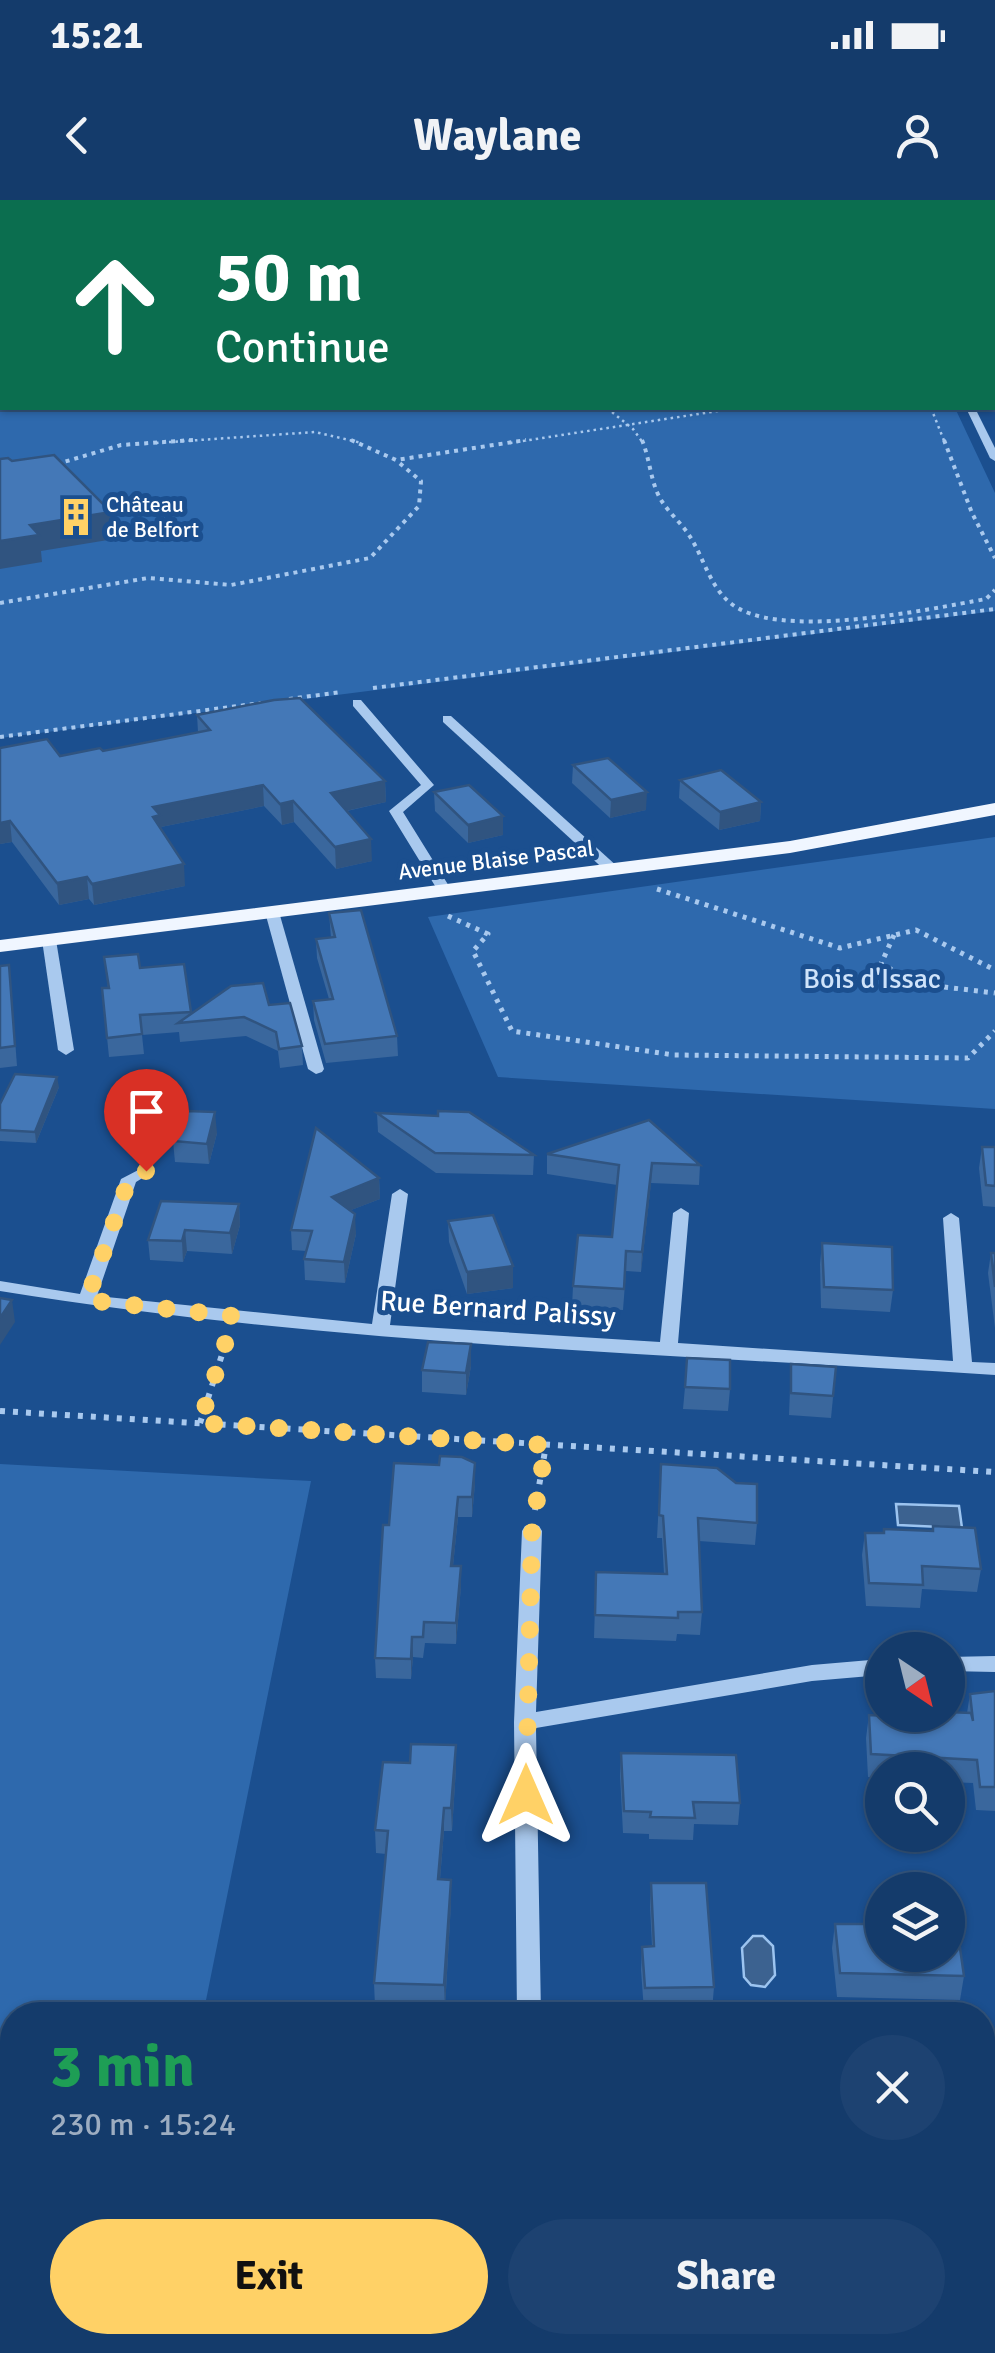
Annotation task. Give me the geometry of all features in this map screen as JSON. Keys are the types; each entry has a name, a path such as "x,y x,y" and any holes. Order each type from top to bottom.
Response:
{"main road":[{"name":"Avenue Blaise Pascal","path":"0,946 790,847 995,809"}],"street":[{"path":"971,410 995,458"},
{"path":"357,704 428,785 396,810 445,891"},
{"path":"447,719 614,870"},
{"path":"272,912 316,1069"},
{"path":"49,940 66,1050"},
{"path":"87,1300 129,1179 146,1171"},
{"path":"380,1330 400,1194"},
{"path":"668,1348 681,1213"},
{"path":"952,1218 962,1367"},
{"name":"Rue Bernard Palissy","path":"0,1286 87,1300 380,1330 995,1369"},
{"path":"529,2002 526,1722 532,1530"},
{"path":"965,1664 995,1664"},
{"path":"526,1722 812,1673 865,1668"}],"path":[{"path":"610,410 643,443 650,481 664,506 687,532 714,580 736,608 778,620 836,620 986,599 995,590"},
{"path":"396,460 723,410"},
{"path":"932,410 972,514 995,558"},
{"path":"0,603 148,578 231,585 370,558 419,506 421,481 396,460 363,442 315,432 121,445 52,466"},
{"path":"0,737 995,609"},
{"path":"614,870 684,901 840,948 916,930 995,970"},
{"path":"434,909 488,934 473,951 512,1031 674,1055 968,1058 995,1031"},
{"path":"894,935 881,964 920,984 995,992"},
{"path":"200,1423 234,1316"},
{"path":"0,1411 995,1472"},
{"path":"532,1530 546,1445"}],"green space":[{"path":"0,410 956,410 995,493 995,611 0,738"},
{"name":"Bois d'Issac","path":"995,837 995,1109 498,1077 428,917"},
{"path":"0,1464 311,1481 206,2002 0,2002"}],"shaded area":[{"path":"896,1504 959,1506 962,1528 898,1525"},
{"path":"753,1936 763,1936 773,1946 775,1975 765,1987 751,1985 744,1977 742,1948"}],"building":[{"path":"54,455 111,512 30,525 39,535 0,541 0,459"},
{"path":"300,698 385,781 331,793 371,839 335,847 293,801 280,804 263,785 153,807 160,815 153,817 184,864 92,884 87,877 57,883 10,821 0,823 0,748 47,739 60,756 100,748 103,751 210,730 197,715"},
{"path":"608,758 647,792 611,800 573,765"},
{"path":"721,770 761,802 720,812 680,780"},
{"path":"469,785 503,816 468,825 434,792"},
{"path":"361,910 397,1036 325,1044 313,1001 333,999 316,939 335,937 329,913"},
{"path":"138,954 140,968 184,964 191,1012 140,1015 142,1034 107,1038 102,988 109,988 104,957"},
{"path":"9,965 15,1046 0,1048 0,966"},
{"path":"263,983 269,1005 290,1003 302,1046 279,1049 276,1032 244,1017 178,1023 231,986"},
{"path":"15,1074 57,1077 35,1132 0,1130 0,1104"},
{"path":"187,1111 215,1112 207,1144 173,1141"},
{"path":"438,1111 469,1112 534,1155 435,1153 377,1113 438,1116"},
{"path":"649,1120 700,1165 652,1163 642,1252 626,1251 624,1289 573,1286 578,1235 612,1237 619,1165 547,1154"},
{"path":"316,1128 379,1178 332,1197 355,1214 344,1262 304,1259 312,1231 291,1230"},
{"path":"982,1147 995,1147 995,1186 986,1185"},
{"path":"161,1201 239,1204 230,1233 185,1230 182,1241 148,1240"},
{"path":"493,1215 513,1266 467,1272 448,1221"},
{"path":"822,1243 892,1247 893,1290 824,1287"},
{"path":"991,1253 995,1253 995,1287"},
{"path":"0,1298 12,1300 0,1318"},
{"path":"428,1342 471,1344 466,1373 422,1370"},
{"path":"687,1358 730,1360 730,1389 685,1387"},
{"path":"791,1364 836,1367 833,1396 791,1393"},
{"path":"440,1456 462,1457 475,1463 472,1497 458,1497 451,1566 461,1566 456,1623 424,1622 423,1637 412,1637 411,1659 375,1658 383,1525 389,1525 394,1463 439,1465"},
{"path":"661,1464 717,1468 736,1483 757,1484 757,1523 698,1518 702,1612 678,1612 678,1618 595,1615 596,1572 667,1574 663,1516 659,1515"},
{"path":"933,1526 975,1528 981,1569 922,1566 923,1585 869,1583 865,1533 884,1533 884,1529 933,1531"},
{"path":"995,1691 995,1787 980,1787 977,1760 965,1759 965,1752 871,1752 870,1732 965,1732 965,1713 971,1713 973,1721 970,1694"},
{"path":"411,1744 456,1745 451,1808 444,1808 438,1879 451,1880 444,1985 374,1983 388,1831 375,1830 383,1762 410,1763"},
{"path":"621,1753 736,1755 740,1803 693,1802 695,1818 650,1817 651,1812 624,1811"},
{"path":"651,1883 706,1883 714,1987 645,1988 642,1947 654,1946"},
{"path":"835,1924 865,1924 865,1972 963,1972 964,1976 840,1973"}],"place":[{"name":"Château de Belfort","path":"76,517"}],"route":[{"path":"146,1171 129,1179 87,1300 234,1316 200,1423 546,1445 532,1530 526,1795"}]}
